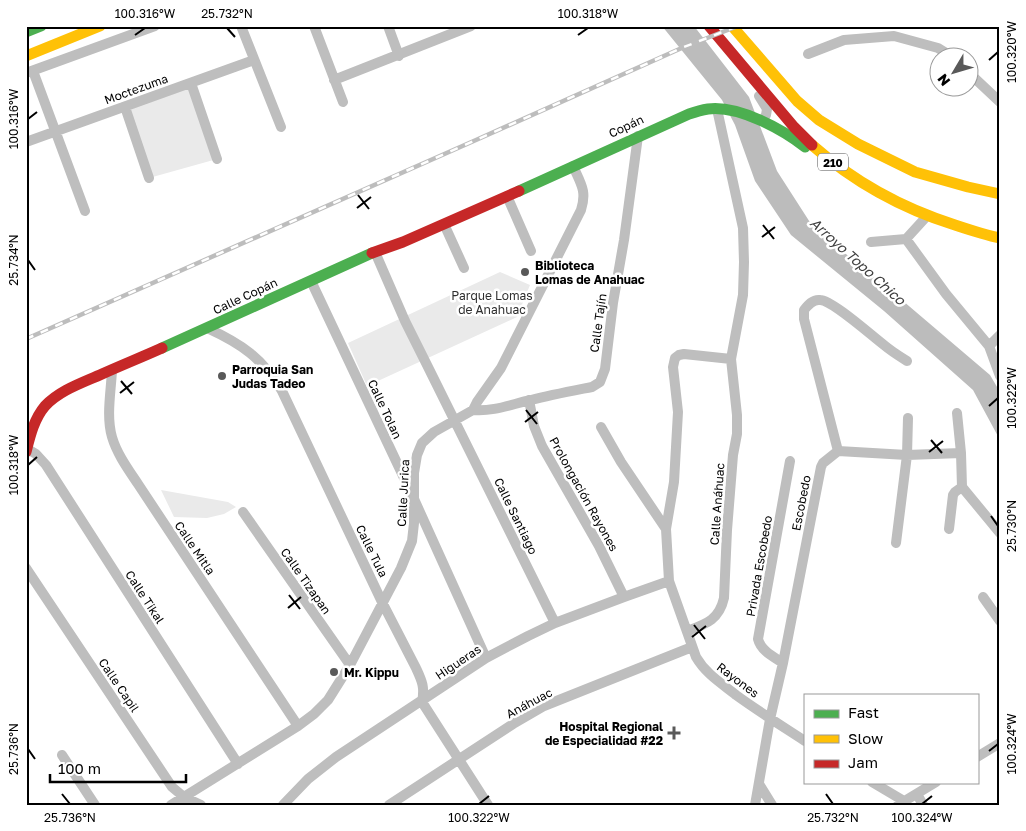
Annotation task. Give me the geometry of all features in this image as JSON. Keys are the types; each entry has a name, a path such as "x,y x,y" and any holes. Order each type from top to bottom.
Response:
{"main road":[{"path":"26,32 42,26"},
{"path":"26,56 100,26"},
{"name":"210","path":"709,26 794,127 828,159 857,180 888,198 928,216 988,236 1000,238"},
{"name":"210","path":"732,26 797,101 819,120 858,144 915,172 1000,194"},
{"name":"Copán","path":"507,196 689,114 717,109 729,110 759,121 792,137 833,170 857,180"},
{"name":"Calle Copán","path":"26,450 39,414 52,400 68,389 375,252 404,242 507,196"}],"street":[{"path":"85,211 56,131 30,72 155,26"},
{"path":"241,26 281,127"},
{"path":"314,26 343,102"},
{"path":"388,26 399,56"},
{"path":"334,80 399,56 466,27"},
{"path":"808,54 844,40 894,36 938,48"},
{"path":"730,51 766,106 767,112 759,121"},
{"name":"Moctezuma","path":"26,142 254,60"},
{"path":"978,81 1000,102"},
{"path":"191,83 217,159"},
{"path":"125,106 150,178"},
{"name":"Calle Anáhuac","path":"687,631 710,622 716,617 722,606 727,530 737,434 737,415 731,360 743,295 743,228 717,109"},
{"name":"Calle Tajín","path":"473,410 492,410 592,387 600,382 605,369 638,136"},
{"name":"Calle Jurica","path":"170,805 298,726 328,700 350,665 401,568 412,541 414,473 422,443 434,432 473,410 501,368 581,210 584,200 584,189 573,166"},
{"path":"507,196 532,251"},
{"path":"871,242 906,239 928,216"},
{"path":"444,224 464,268"},
{"path":"906,239 946,294 989,346 1000,376"},
{"name":"Calle Santiago","path":"375,252 427,365 555,623"},
{"name":"Calle Tolan","path":"311,281 414,499 486,658"},
{"path":"907,361 828,302 818,299 812,301 804,310 804,319 838,451 907,455 962,454"},
{"name":"Calle Tula","path":"207,328 246,350 260,362 282,391 420,678 424,691 422,702 488,805"},
{"path":"989,346 1000,336"},
{"path":"666,529 674,482 678,432 674,360 679,354 731,360"},
{"name":"Calle Mitla","path":"112,370 109,420 111,436 116,449 298,726"},
{"name":"Prolongación Rayones","path":"529,400 534,426 542,446 599,546 624,597"},
{"path":"957,414 962,454 962,487 1000,533"},
{"path":"896,543 907,455 908,418"},
{"path":"601,427 621,462 666,529"},
{"name":"Calle Tikal","path":"26,450 36,454 46,465 238,764"},
{"name":"Escobedo","path":"756,805 770,719 784,663 821,467 823,463 838,451"},
{"name":"Privada Escobedo","path":"784,663 765,651 760,646 758,639 790,461"},
{"path":"949,529 954,495 962,487"},
{"name":"Calle Tizapan","path":"243,512 350,665"},
{"name":"Rayones","path":"666,529 670,581 696,657 701,666 711,676 770,719 804,740"},
{"name":"Calle Capil","path":"26,568 172,787 184,797 201,805"},
{"name":"Higueras","path":"283,805 318,771 336,757 486,658 555,623 670,581"},
{"path":"983,597 1000,621"},
{"name":"Anáhuac","path":"389,805 513,724 544,706 692,646"},
{"path":"978,756 1000,743"},
{"path":"62,755 95,805"},
{"path":"759,784 772,805"},
{"path":"875,784 901,803 933,784"},
{"path":"917,794 923,805"}],"green space":[{"path":"191,83 217,159 149,178 126,109"},
{"name":"Parque Lomas de Anahuac","path":"500,272 530,285 517,317 367,386 348,343"},
{"path":"161,490 228,502 236,507 224,514 207,518 174,517"}],"shaded area":[{"path":"662,26 694,26 749,97 777,171 813,227 990,375 1000,392 1000,440 973,390 884,311 791,235 755,181 735,125 722,100"}],"railway":[{"path":"26,339 684,47 738,26"}],"traffic: fast":[{"path":"26,32 41,26"},
{"path":"519,191 689,114 708,109 733,111 759,120 805,147"},
{"path":"162,348 372,253"}],"traffic: slow":[{"path":"26,56 100,26"},
{"path":"732,26 797,101 819,120 858,144 915,172 1000,194"},
{"path":"812,145 844,171 897,202 935,218 1000,238"}],"traffic: jam":[{"path":"709,26 794,127 812,145"},
{"path":"372,253 403,242 519,191"},
{"path":"26,452 35,422 41,411 51,400 72,387 162,348"}],"place":[{"name":"Biblioteca Lomas de Anahuac","path":"525,272"},
{"name":"Parroquia San Judas Tadeo","path":"222,376"},
{"name":"Mr. Kippu","path":"334,672"},
{"name":"Hospital Regional de Especialidad #22","path":"674,733"}],"water label":[{"name":"Arroyo Topo Chico","path":"858,261"}]}
